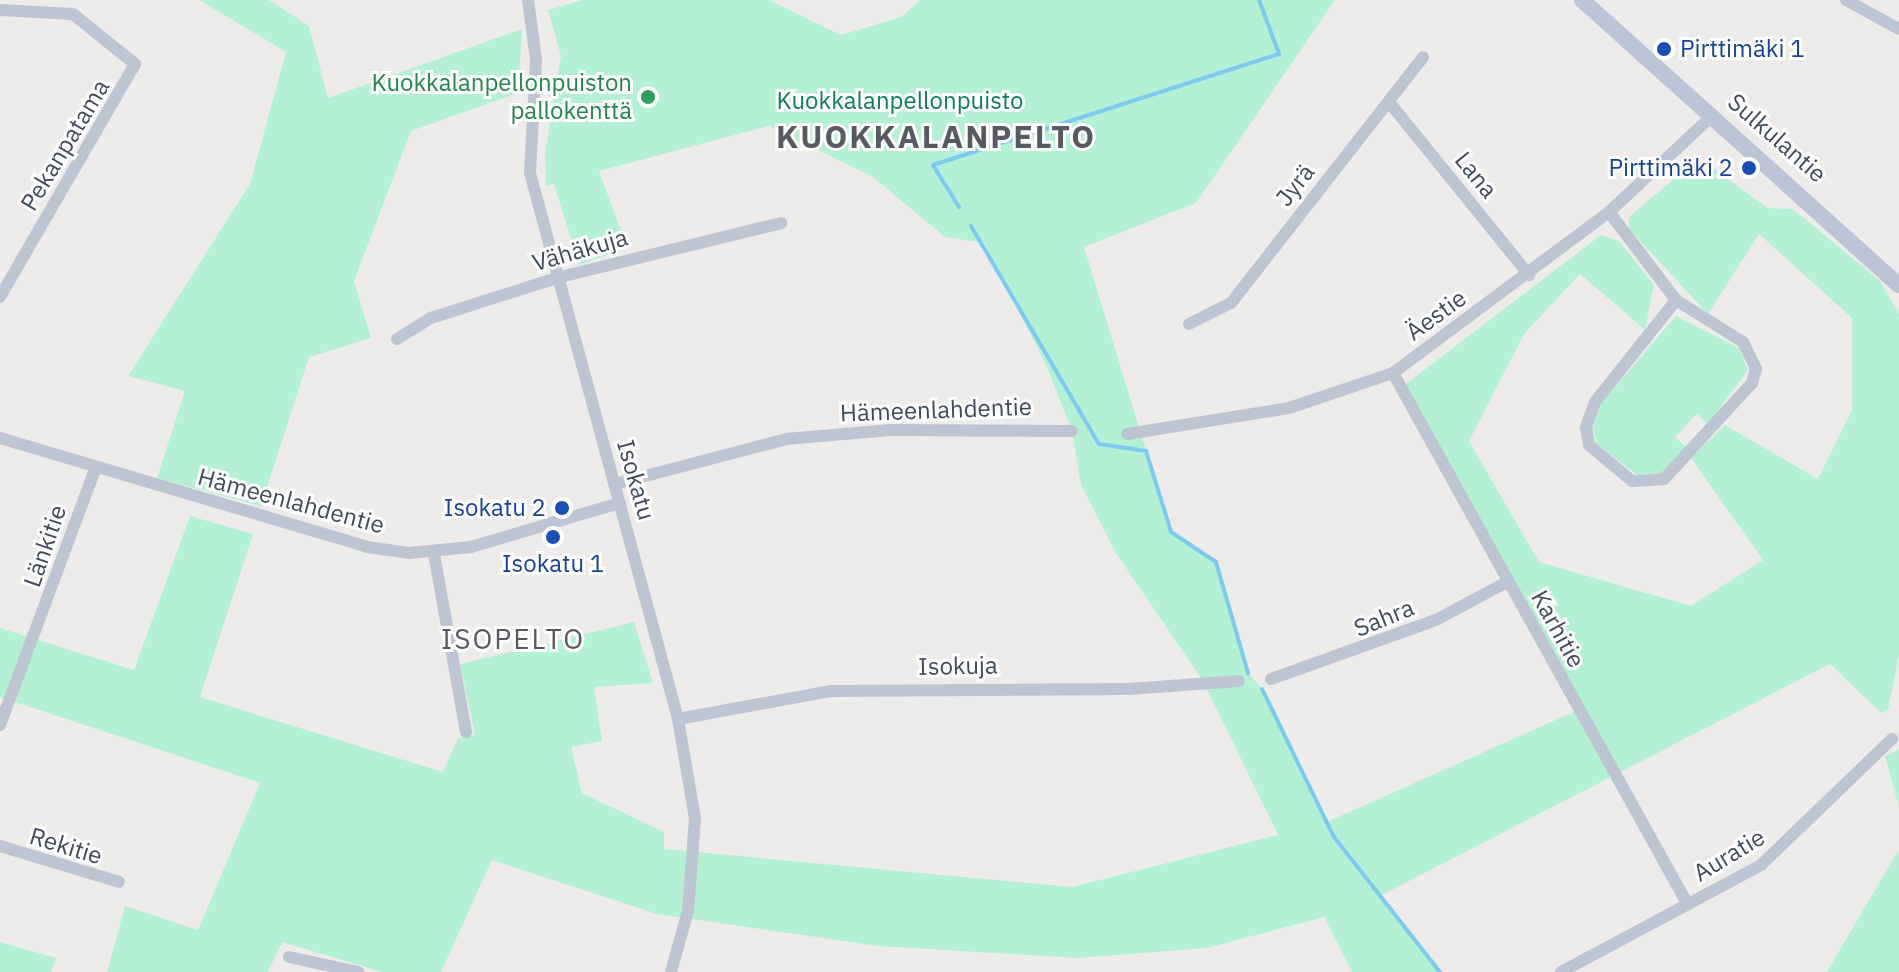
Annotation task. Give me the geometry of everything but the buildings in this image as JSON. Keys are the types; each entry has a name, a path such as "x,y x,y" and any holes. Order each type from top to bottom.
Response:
{"main road":[{"name":"Sulkulantie","path":"1582,0 1899,285"}],"street":[{"name":"Isokatu","path":"528,0 536,59 530,173 678,719 695,818 688,911 671,972"},
{"path":"1846,0 1899,29"},
{"name":"Pekanpatama","path":"0,10 73,14 135,64 0,297"},
{"name":"Jyrä","path":"1189,324 1231,303 1423,57"},
{"name":"Lana","path":"1389,102 1529,275"},
{"name":"Äestie","path":"1127,434 1289,408 1393,373 1529,275 1609,212 1713,115"},
{"path":"1609,212 1676,300 1743,342 1756,369 1752,383 1664,479 1632,481 1589,445 1586,427 1595,402 1676,300"},
{"name":"Vähäkuja","path":"397,339 431,318 556,278 781,223"},
{"name":"Karhitie","path":"1393,373 1688,905"},
{"name":"Hämeenlahdentie","path":"615,484 786,439 1072,431"},
{"name":"Hämeenlahdentie","path":"0,438 95,470 367,547 434,554 620,503"},
{"name":"Länkitie","path":"0,725 95,470"},
{"path":"434,554 466,732"},
{"name":"Sahra","path":"1271,679 1436,620 1507,582"},
{"name":"Isokuja","path":"678,719 831,691 1129,689 1239,681"},
{"name":"Auratie","path":"1561,972 1688,905 1780,851 1892,739"},
{"name":"Rekitie","path":"0,846 119,882"},
{"path":"289,957 358,972"}],"green space":[{"path":"199,0 269,0 309,26 328,98 522,29 518,93 411,131 354,281 371,338 309,357 261,506 157,478 185,391 128,376 250,184 286,52"},
{"name":"Kuokkalanpellonpuisto","path":"582,0 769,0 841,35 901,17 920,0 1335,0 1196,203 1084,247 1171,532 1216,562 1244,667 1271,701 1327,822 1578,710 1402,387 1601,235 1619,241 1654,285 1645,330 1580,274 1524,334 1469,441 1539,562 1691,606 1763,560 1691,458 1725,425 1818,479 1852,410 1852,318 1759,234 1708,314 1629,229 1629,217 1699,158 1768,208 1793,209 1880,281 1899,314 1899,655 1888,710 1881,713 1830,664 1380,896 1440,972 1352,972 1324,917 1207,948 1078,958 879,946 657,914 492,860 441,972 382,972 282,942 268,972 107,972 125,906 198,930 260,783 0,697 0,628 134,670 190,516 253,534 200,697 443,772 458,738 475,735 460,664 634,622 653,683 594,687 602,741 571,747 582,793 664,832 664,849 1072,887 1278,835 1203,681 1116,553 1081,485 1072,431 1047,367 984,243 945,237 873,177 769,126 599,171 627,248 579,265 554,184 546,186 545,155 561,56 548,10"},
{"path":"1676,316 1739,348 1748,370 1708,424 1697,414 1675,437 1686,447 1662,473 1637,475 1597,444 1593,427 1601,404"},
{"path":"1899,749 1899,807 1885,756"},
{"path":"1899,849 1899,972 1825,972 1828,970"},
{"path":"0,942 56,958 51,972 0,972"}],"waterway":[{"path":"959,207 933,165 1279,54 1259,0"},
{"path":"971,226 1099,444 1146,451 1171,532 1216,562 1248,673"},
{"path":"1262,689 1334,837 1440,972"}],"place":[{"name":"Pirttimäki 1","path":"1664,49"},
{"name":"Kuokkalanpellonpuiston pallokenttä","path":"648,97"},
{"name":"Pirttimäki 2","path":"1749,168"},
{"name":"Isokatu 2","path":"562,508"},
{"name":"Isokatu 1","path":"553,537"}],"district":[{"name":"KUOKKALANPELTO","path":"936,136"},
{"name":"ISOPELTO","path":"513,639"}]}
